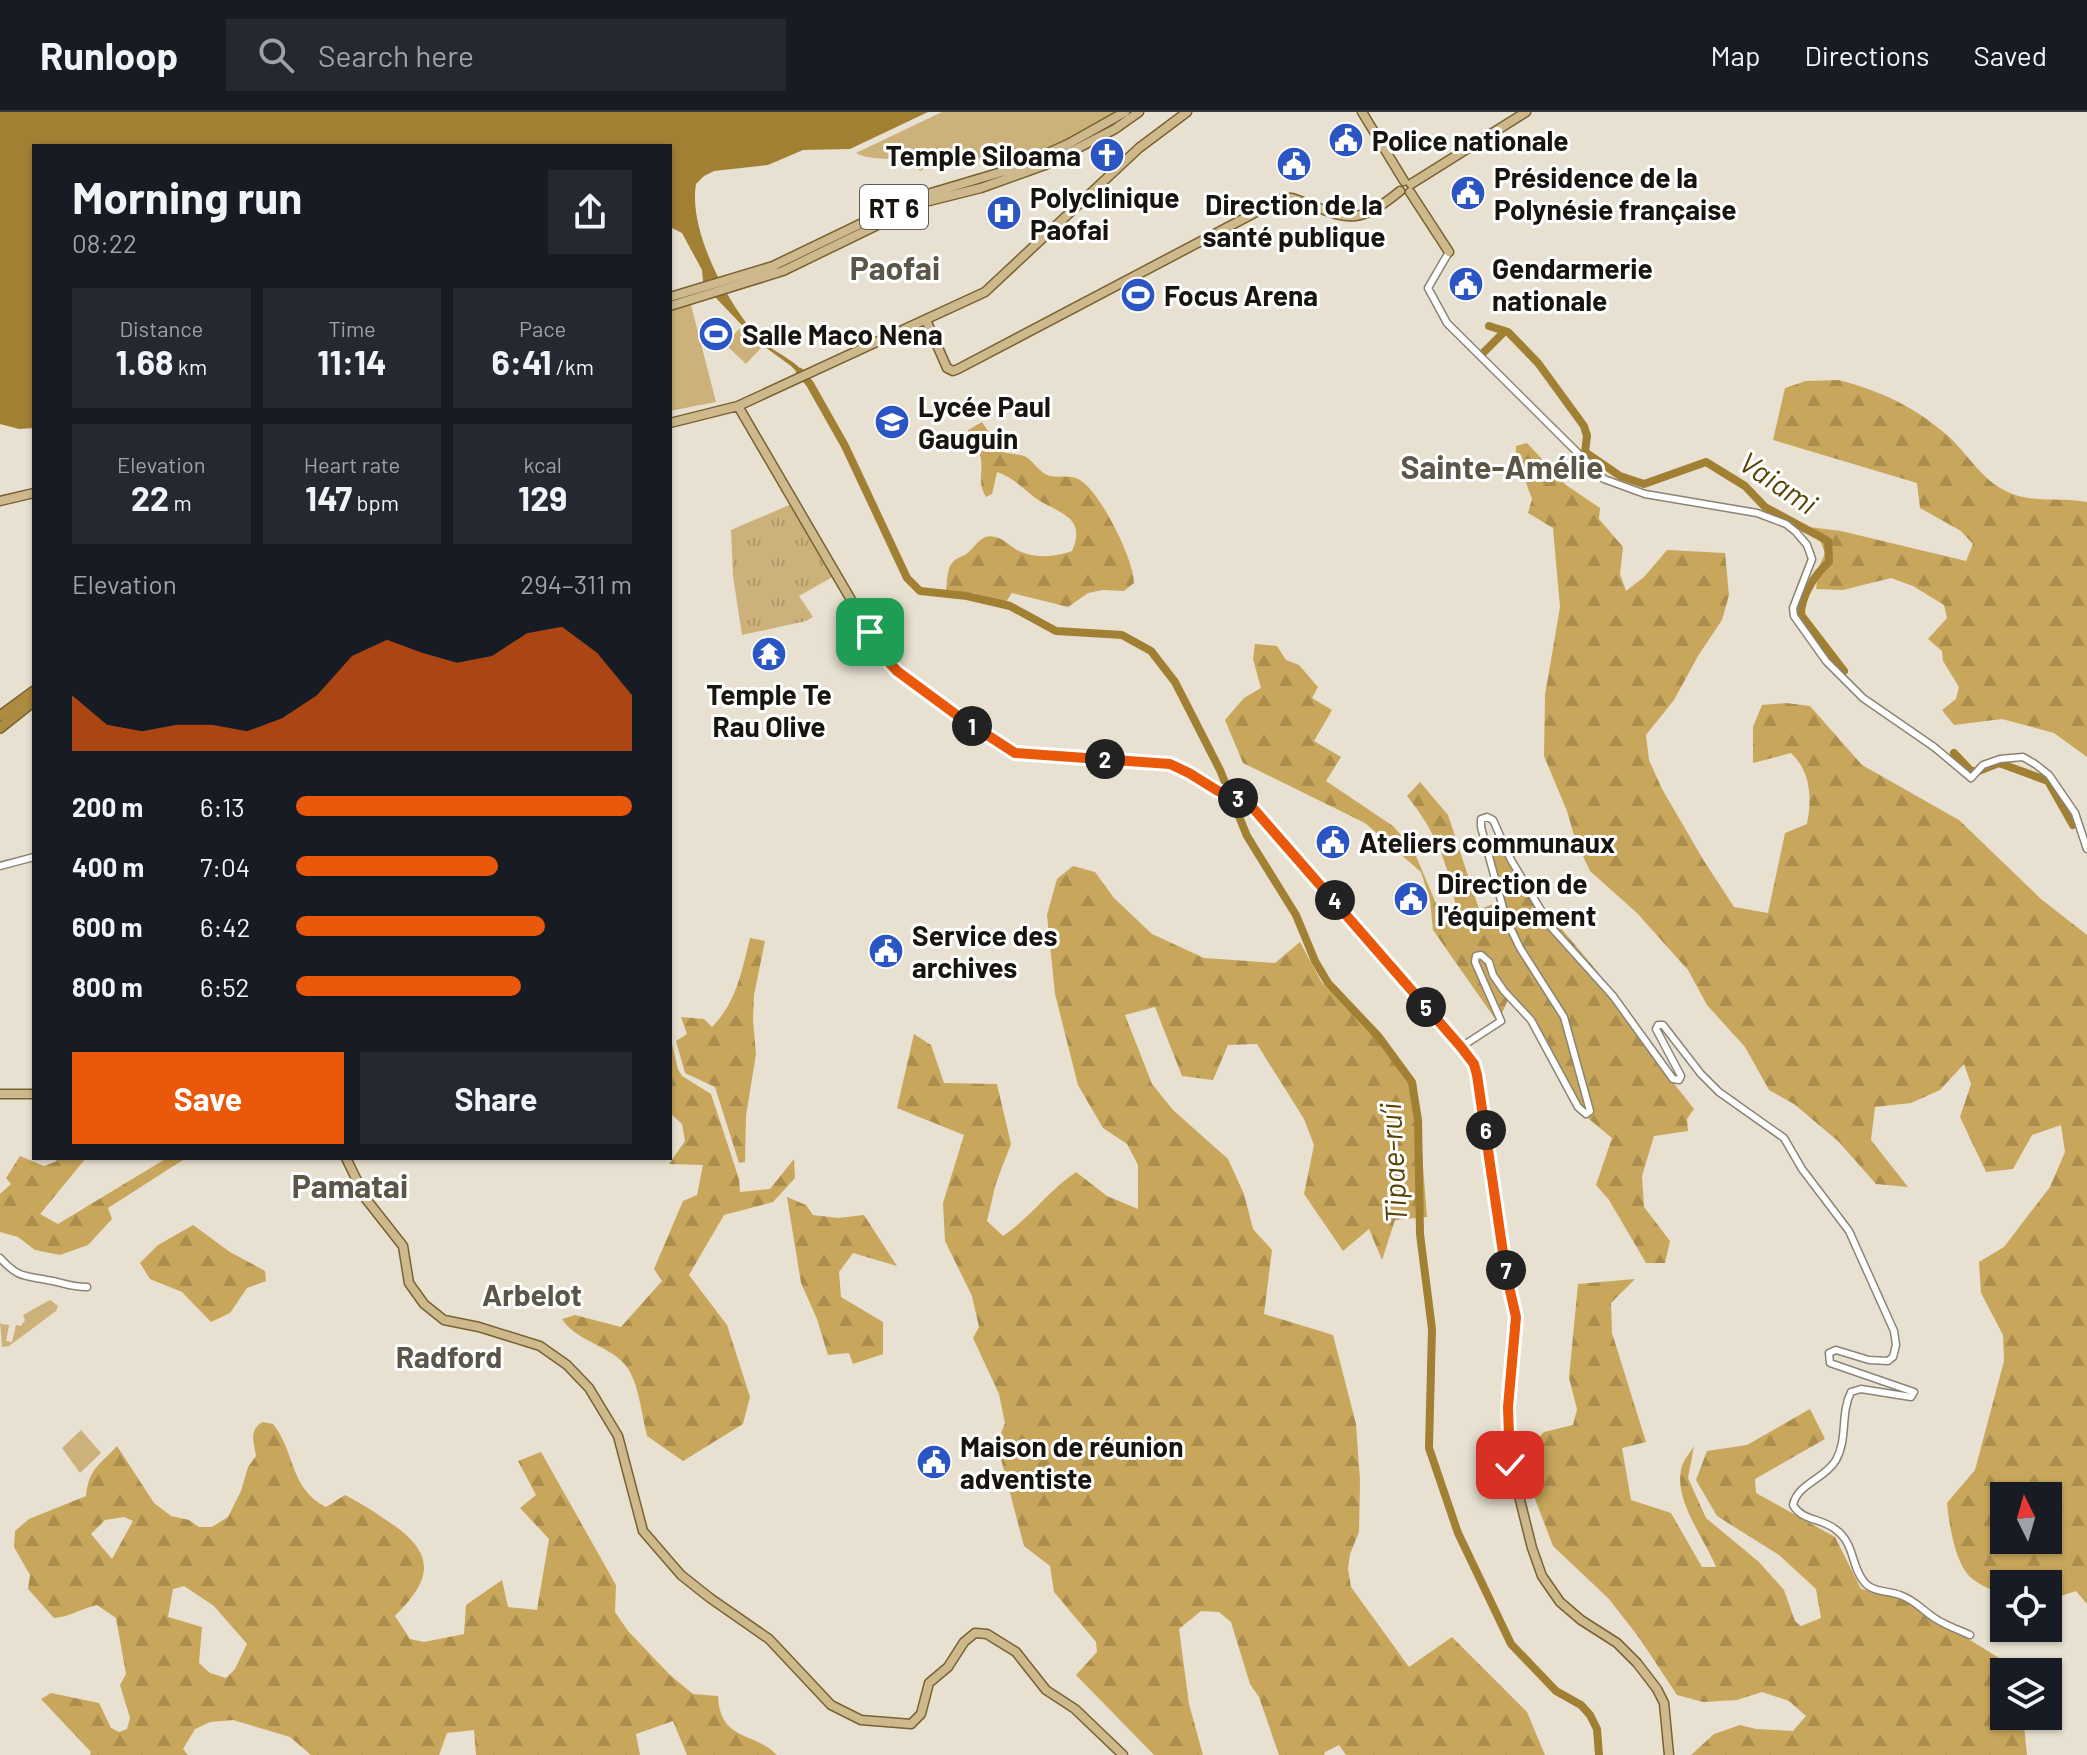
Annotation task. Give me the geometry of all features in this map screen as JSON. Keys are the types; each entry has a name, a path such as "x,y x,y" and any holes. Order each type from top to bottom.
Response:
{"highway":[{"path":"0,716 32,692"},
{"path":"0,728 32,703"}],"main road":[{"name":"RT 6","path":"727,285 923,195 1043,157 1125,112"},
{"name":"RT 6","path":"672,305 727,285 783,271 925,202 981,188 1045,165 1115,129 1139,112"},
{"path":"672,422 738,406 985,292 1139,148 1187,112"},
{"path":"1362,112 1449,252"},
{"path":"926,320 949,370 958,369 1280,200 1292,198 1343,216 1364,216 1400,191 1399,184 1409,186 1526,112"},
{"name":"RT 6","path":"672,297 702,293"},
{"path":"738,406 885,658 904,677 1015,753 1170,764 1224,793 1246,800 1474,1064 1506,1273 1516,1317 1509,1380 1508,1450 1532,1548 1542,1576 1560,1602 1617,1643 1657,1689 1664,1703 1669,1755"},
{"path":"0,501 32,493"},
{"path":"0,1094 32,1094"},
{"path":"347,1160 366,1199 401,1242 409,1283 417,1296 444,1320 535,1344 579,1376 596,1396 616,1430 638,1518 649,1539 687,1580 769,1639 831,1705 861,1720 911,1724 921,1714 929,1683 948,1667 964,1642 975,1633 987,1634 1016,1652 1046,1690 1075,1709 1123,1755"}],"street":[{"path":"1449,252 1428,288 1447,323 1588,465 1604,479 1634,491 1757,513 1786,524 1811,553 1793,612 1796,621 1832,668 1863,698 1934,747 1969,777 1972,778 1983,765 2000,759 2025,757 2044,770 2075,813 2087,849"},
{"path":"1461,1047 1501,1021 1475,962 1476,956 1481,955 1489,962 1493,975 1504,991 1531,1020 1578,1107 1586,1114 1590,1111 1564,1017 1520,948 1506,919 1481,827 1481,819 1487,817 1493,820 1511,860 1558,937 1613,996 1673,1079 1679,1080 1681,1076 1656,1029 1658,1025 1663,1025 1701,1074 1727,1098 1784,1138 1803,1171 1856,1243 1894,1331 1896,1345 1893,1357 1888,1361 1869,1360 1836,1350 1829,1353 1830,1363 1914,1392 1911,1397 1861,1389 1851,1392 1845,1407 1842,1445 1837,1457 1821,1478 1796,1495 1793,1505 1802,1516 1830,1525 1842,1535 1852,1549 1865,1583 1911,1600 1938,1621 1970,1635"},
{"path":"0,866 32,858"},
{"path":"0,1258 29,1279 51,1281 68,1287 87,1287"}],"green space":[{"path":"942,112 1117,112 1065,141 1015,163 1013,159 995,166 983,166 978,158 967,160 959,152 920,171 906,162 856,153"},
{"path":"691,305 716,402 672,411 672,310"},
{"path":"740,328 761,348 746,364 725,344"},
{"path":"1839,380 1883,395 1923,416 2002,489 2034,499 2087,502 2087,757 2054,733 2002,719 1954,725 1942,710 1956,699 1959,687 1943,661 1942,651 1928,639 1947,618 1944,605 1913,586 1891,578 1843,590 1816,589 1819,567 1825,553 1819,538 1809,527 1841,531 1966,561 1973,544 1961,531 1920,508 1917,483 1773,440 1785,388 1806,381"},
{"path":"982,422 1002,452 1026,457 1047,475 1076,478 1088,487 1115,528 1129,559 1134,583 1124,591 1088,593 1068,607 1012,593 1006,602 974,593 946,591 952,564 985,537 1004,540 1030,555 1044,556 1072,551 1076,539 1073,522 1067,516 1003,474 997,472 992,494 986,497 981,482 981,459 968,430"},
{"path":"1527,443 1566,485 1600,508 1599,519 1623,547 1620,574 1626,591 1644,577 1667,550 1725,553 1729,595 1722,620 1674,700 1646,735 1649,760 1662,789 1734,907 1768,913 1785,833 1807,824 1808,786 1798,760 1791,753 1753,763 1753,727 1762,705 1786,703 1810,706 1862,765 1959,820 2041,899 2087,935 2087,1604 2076,1591 2062,1596 2062,1570 1990,1570 1990,1589 1973,1580 1958,1557 1947,1503 1975,1470 2004,1361 2003,1335 1981,1293 1979,1262 2004,1247 2050,1187 2065,1152 2061,1125 2032,1135 2013,1169 1986,1172 1960,1117 1971,1084 1964,1064 1940,1090 1911,1103 1875,1107 1871,1140 1908,1187 1876,1184 1838,1141 1794,1104 1769,1090 1745,1047 1707,1005 1688,970 1637,913 1590,871 1544,756 1545,695 1560,607 1553,528 1528,513 1532,499 1516,455 1516,446"},
{"path":"794,503 836,575 799,596 813,617 742,635 733,576 731,530"},
{"path":"1255,644 1277,646 1286,660 1299,665 1318,687 1312,698 1332,710 1314,741 1341,757 1326,781 1393,826 1413,849 1443,920 1458,921 1452,887 1435,840 1407,796 1420,782 1448,815 1479,909 1503,901 1489,838 1498,840 1549,914 1597,971 1650,1053 1694,1109 1687,1119 1688,1131 1654,1136 1642,1176 1644,1207 1670,1241 1665,1263 1646,1263 1609,1200 1596,1185 1612,1138 1578,1110 1537,1032 1509,997 1498,1023 1433,930 1430,900 1421,872 1365,823 1243,763 1225,720 1244,698 1261,688 1253,659"},
{"path":"1073,866 1095,872 1114,898 1152,934 1204,958 1275,963 1300,942 1322,983 1397,1060 1412,1086 1419,1115 1427,1217 1395,1220 1382,1260 1369,1229 1343,1251 1304,1194 1314,1145 1304,1119 1257,1044 1228,1045 1213,1080 1182,1076 1155,1007 1125,1015 1152,1084 1173,1110 1228,1159 1244,1194 1253,1229 1272,1250 1264,1314 1333,1335 1356,1424 1360,1480 1359,1532 1348,1569 1351,1587 1409,1667 1452,1637 1527,1712 1545,1755 1346,1755 1339,1745 1324,1755 1279,1755 1259,1697 1250,1684 1231,1622 1219,1612 1201,1611 1179,1629 1189,1704 1203,1755 1154,1755 1076,1675 1097,1652 1096,1642 1054,1592 1050,1566 1024,1546 997,1444 1005,1423 999,1394 973,1338 979,1327 972,1296 945,1241 943,1203 964,1135 897,1108 914,1034 931,1045 944,1083 997,1084 1011,1144 996,1183 987,1221 1003,1236 1076,1172 1107,1196 1138,1209 1138,1165 1127,1144 1103,1128 1078,1085 1055,994 1047,915 1057,879"},
{"path":"750,938 765,941 754,995 756,1054 746,1116 745,1162 739,1163 715,1087 685,1073 676,1041 687,1034 681,1017 704,1019 712,1027 720,1018 737,986"},
{"path":"672,1044 682,1076 711,1094 739,1179 740,1192 770,1189 794,1159 795,1178 773,1202 724,1215 689,1275 727,1325 750,1397 743,1424 683,1461 647,1436 637,1389 625,1365 578,1334 562,1319 575,1315 621,1327 662,1281 654,1269 683,1201 697,1195 703,1165 669,1164 685,1141 682,1124 672,1115"},
{"path":"20,1156 44,1166 56,1160 84,1160 40,1214 58,1224 164,1160 183,1160 108,1208 112,1219 88,1245 60,1255 35,1250 18,1237 0,1232 0,1194 11,1184 6,1178"},
{"path":"787,1197 806,1205 813,1215 838,1218 864,1215 897,1266 853,1253 839,1272 841,1297 883,1322 883,1354 853,1364 849,1353 828,1355 801,1283"},
{"path":"193,1225 230,1252 265,1271 266,1281 247,1288 230,1313 211,1322 182,1292 150,1279 140,1263 158,1245"},
{"path":"1635,1279 1611,1303 1612,1333 1646,1442 1622,1448 1631,1500 1671,1513 1702,1567 1716,1567 1690,1516 1681,1489 1683,1463 1694,1446 1688,1478 1706,1518 1759,1562 1784,1590 1795,1621 1801,1626 1821,1618 1816,1589 1779,1555 1717,1516 1696,1480 1707,1451 1747,1445 1810,1409 1825,1439 1755,1479 1756,1493 1835,1537 1861,1589 1899,1596 1999,1658 1990,1658 1990,1730 2024,1730 2027,1755 1691,1755 1714,1734 1740,1725 1793,1731 1806,1716 1789,1701 1762,1692 1737,1700 1703,1702 1677,1695 1609,1599 1553,1546 1527,1478 1533,1444 1544,1432 1573,1425 1577,1409 1569,1378 1578,1284"},
{"path":"50,1300 58,1306 56,1311 9,1346 2,1347 0,1321 9,1325 6,1341 12,1342 16,1325 21,1326 25,1320 23,1315"},
{"path":"263,1422 273,1424 299,1480 314,1499 326,1507 345,1495 412,1540 420,1551 424,1572 414,1594 395,1616 410,1639 424,1642 464,1634 466,1605 502,1580 508,1607 537,1610 549,1539 520,1508 536,1495 518,1461 541,1452 616,1585 615,1612 628,1631 693,1694 718,1696 720,1711 731,1729 768,1747 777,1755 687,1755 673,1721 636,1734 640,1755 476,1755 474,1730 447,1733 439,1755 311,1755 290,1737 233,1720 210,1722 195,1729 183,1749 188,1755 90,1755 91,1752 41,1699 51,1693 99,1703 111,1728 119,1732 127,1729 130,1718 120,1685 126,1674 116,1618 97,1605 54,1618 28,1589 30,1575 14,1547 15,1531 29,1519 86,1496 92,1473 117,1446 154,1503 171,1516 189,1520 199,1527 212,1527 228,1517 241,1491 248,1467 256,1456 253,1437 258,1425","holes":["124,1517 133,1521 112,1559 91,1534 105,1520","184,1586 214,1606 247,1644 235,1669 226,1678 210,1673 199,1663 202,1627 168,1617 173,1589"]},
{"path":"81,1430 101,1453 80,1473 62,1448"}],"shaded area":[{"path":"0,112 928,112 850,149 803,150 768,165 714,171 696,184 698,223 712,265 723,286 758,337 803,371 798,373 757,341 716,298 703,281 702,270 682,233 672,228 672,144 32,144 32,428 19,429 0,424"}],"waterway":[{"name":"Vaiami","path":"1489,326 1508,332 1538,363 1584,426 1587,436 1585,452 1620,476 1644,484 1706,462 1745,486 1765,507 1828,541 1829,562 1810,586 1803,600 1801,615 1844,671"},
{"path":"1481,355 1504,332"},
{"name":"Tipae-ru’i","path":"800,372 845,446 907,578 920,591 967,596 1010,606 1056,631 1122,635 1151,651 1175,682 1220,770 1247,836 1296,915 1328,983 1379,1037 1412,1082 1418,1120 1420,1234 1432,1329 1429,1448 1458,1533 1511,1644 1556,1691 1581,1705 1590,1715 1597,1729 1599,1755"},
{"path":"1954,753 1970,770 1976,772 1999,763 2048,781 2073,825"}],"place":[{"name":"Police nationale","path":"1346,140"},
{"name":"Temple Siloama","path":"1107,155"},
{"name":"Direction de la santé publique","path":"1294,164"},
{"name":"Présidence de la Polynésie française","path":"1468,193"},
{"name":"Polyclinique Paofai","path":"1004,213"},
{"name":"Gendarmerie nationale","path":"1466,284"},
{"name":"Focus Arena","path":"1138,295"},
{"name":"Salle Maco Nena","path":"716,334"},
{"name":"Lycée Paul Gauguin","path":"892,422"},
{"name":"Temple Te Rau Olive","path":"769,654"},
{"name":"Ateliers communaux","path":"1333,842"},
{"name":"Direction de l'équipement","path":"1411,899"},
{"name":"Service des archives","path":"886,951"},
{"name":"Maison de réunion adventiste","path":"934,1462"}],"district":[{"name":"Paofai","path":"895,267"},
{"name":"Sainte-Amélie","path":"1502,466"},
{"name":"Pamatai","path":"350,1185"},
{"name":"Arbelot","path":"532,1294"},
{"name":"Radford","path":"449,1356"}],"route":[{"path":"870,632 891,666 1008,750 1033,756 1170,764 1211,788 1246,800 1461,1047 1474,1064 1477,1075 1506,1273 1516,1317 1508,1407 1510,1465"}]}
